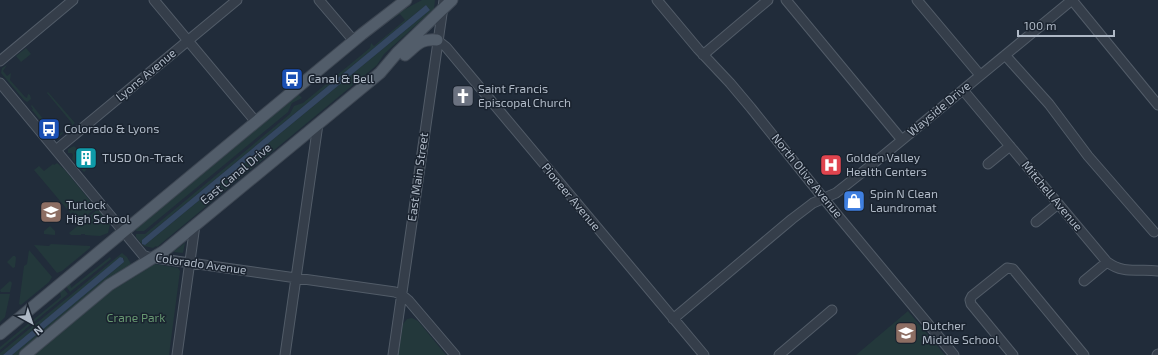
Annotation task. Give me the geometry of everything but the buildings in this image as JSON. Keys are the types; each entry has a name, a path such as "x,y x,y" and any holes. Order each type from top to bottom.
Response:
{"main road":[{"path":"0,334 354,41 406,0"},
{"name":"East Canal Drive","path":"25,355 109,285 154,258 195,226 380,73 443,5 452,0"},
{"path":"380,73 422,41 437,40"}],"street":[{"path":"0,61 73,0"},
{"path":"154,0 256,122"},
{"name":"Lyons Avenue","path":"56,150 237,0"},
{"path":"320,0 354,41"},
{"name":"North Olive Avenue","path":"657,0 703,54 733,86 824,199 954,355"},
{"path":"703,54 768,0"},
{"path":"786,0 902,140"},
{"path":"917,0 980,75"},
{"path":"1072,0 1158,105"},
{"name":"Wayside Drive","path":"673,319 784,226 813,203 824,199 838,190 902,140 1072,0"},
{"name":"East Main Street","path":"393,355 443,5"},
{"name":"Pioneer Avenue","path":"437,40 446,47 704,355"},
{"path":"1005,55 1049,104 1088,156 1154,232"},
{"name":"Colorado Avenue","path":"0,83 142,254 154,258 296,277 395,292 402,295"},
{"name":"Mitchell Avenue","path":"963,90 1107,262 1114,266 1128,270 1158,271"},
{"path":"285,355 318,124"},
{"path":"988,164 1010,146"},
{"path":"1036,222 1058,204"},
{"path":"177,355 195,226"},
{"path":"1084,281 1107,262"},
{"path":"1013,355 971,304 970,300 972,296 1005,269 1009,268 1013,269 1084,355"},
{"path":"402,295 455,355"},
{"path":"779,355 832,310"},
{"path":"397,326 406,314 419,314"}],"green space":[{"path":"422,0 435,0 434,9 384,54 377,65 157,247 156,246 153,248 144,246 136,237 136,234 145,234 290,114 294,106 303,103 370,48 371,43 374,46 405,20 400,14 384,24 394,15","holes":["426,5 430,10 145,245 142,243 142,240"]},
{"path":"26,48 31,54 21,62 16,56"},
{"path":"7,65 3,71 7,76 11,73 10,80 25,97 27,98 28,94 30,95 31,99 27,102 1,73 2,68"},
{"path":"48,92 75,123 68,129 68,126 72,124 71,122 47,93"},
{"path":"298,94 302,98 292,103 288,112 144,231 136,231 137,227"},
{"path":"32,105 56,135 58,136 62,132 63,133 58,138 54,137 32,110"},
{"path":"74,146 78,150 74,153 87,169 84,172 72,159 72,153 68,153 68,149"},
{"path":"57,163 64,169 96,208 80,221 73,212 71,214 34,170 39,166 44,171 53,164 54,165"},
{"path":"98,209 110,224 108,233 100,236 85,234 71,235 69,233"},
{"path":"50,226 55,231 55,235 44,234 44,231"},
{"path":"185,243 183,253 174,252 174,251"},
{"path":"51,244 90,246 90,248 62,271 57,273 34,245 49,246"},
{"path":"29,250 52,277 49,282 21,305 19,304 24,266 27,264"},
{"path":"122,253 127,257 132,266 101,286 18,355 12,355 124,262 124,258 120,258 3,355 0,355 0,353"},
{"path":"13,256 16,258 15,267 13,268 7,262"},
{"path":"110,257 111,259 70,292 66,286 70,283 71,288"},
{"name":"Crane Park","path":"155,264 178,268 180,271 169,355 33,355 111,291"},
{"path":"10,281 12,283 10,292 1,292 0,290"},
{"path":"63,288 68,294 0,350 0,347 61,297 60,291"},
{"path":"0,294 10,294 5,317 0,322"},
{"name":"Dutcher Middle School","path":"908,311 945,355 856,355"},
{"path":"412,318 418,321 446,355 398,355 403,324 407,319"}],"water":[{"path":"426,5 430,10 145,245 142,244 142,240"},
{"path":"120,257 123,258 124,262 12,355 3,355"}],"place":[{"name":"Canal & Bell","path":"292,79"},
{"name":"Saint Francis Episcopal Church","path":"463,96"},
{"name":"Colorado & Lyons","path":"49,129"},
{"name":"TUSD On-Track","path":"86,158"},
{"name":"Golden Valley Health Centers","path":"831,165"},
{"name":"Spin N Clean Laundromat","path":"854,201"},
{"name":"Turlock High School","path":"51,212"},
{"name":"Dutcher Middle School","path":"906,333"}]}
